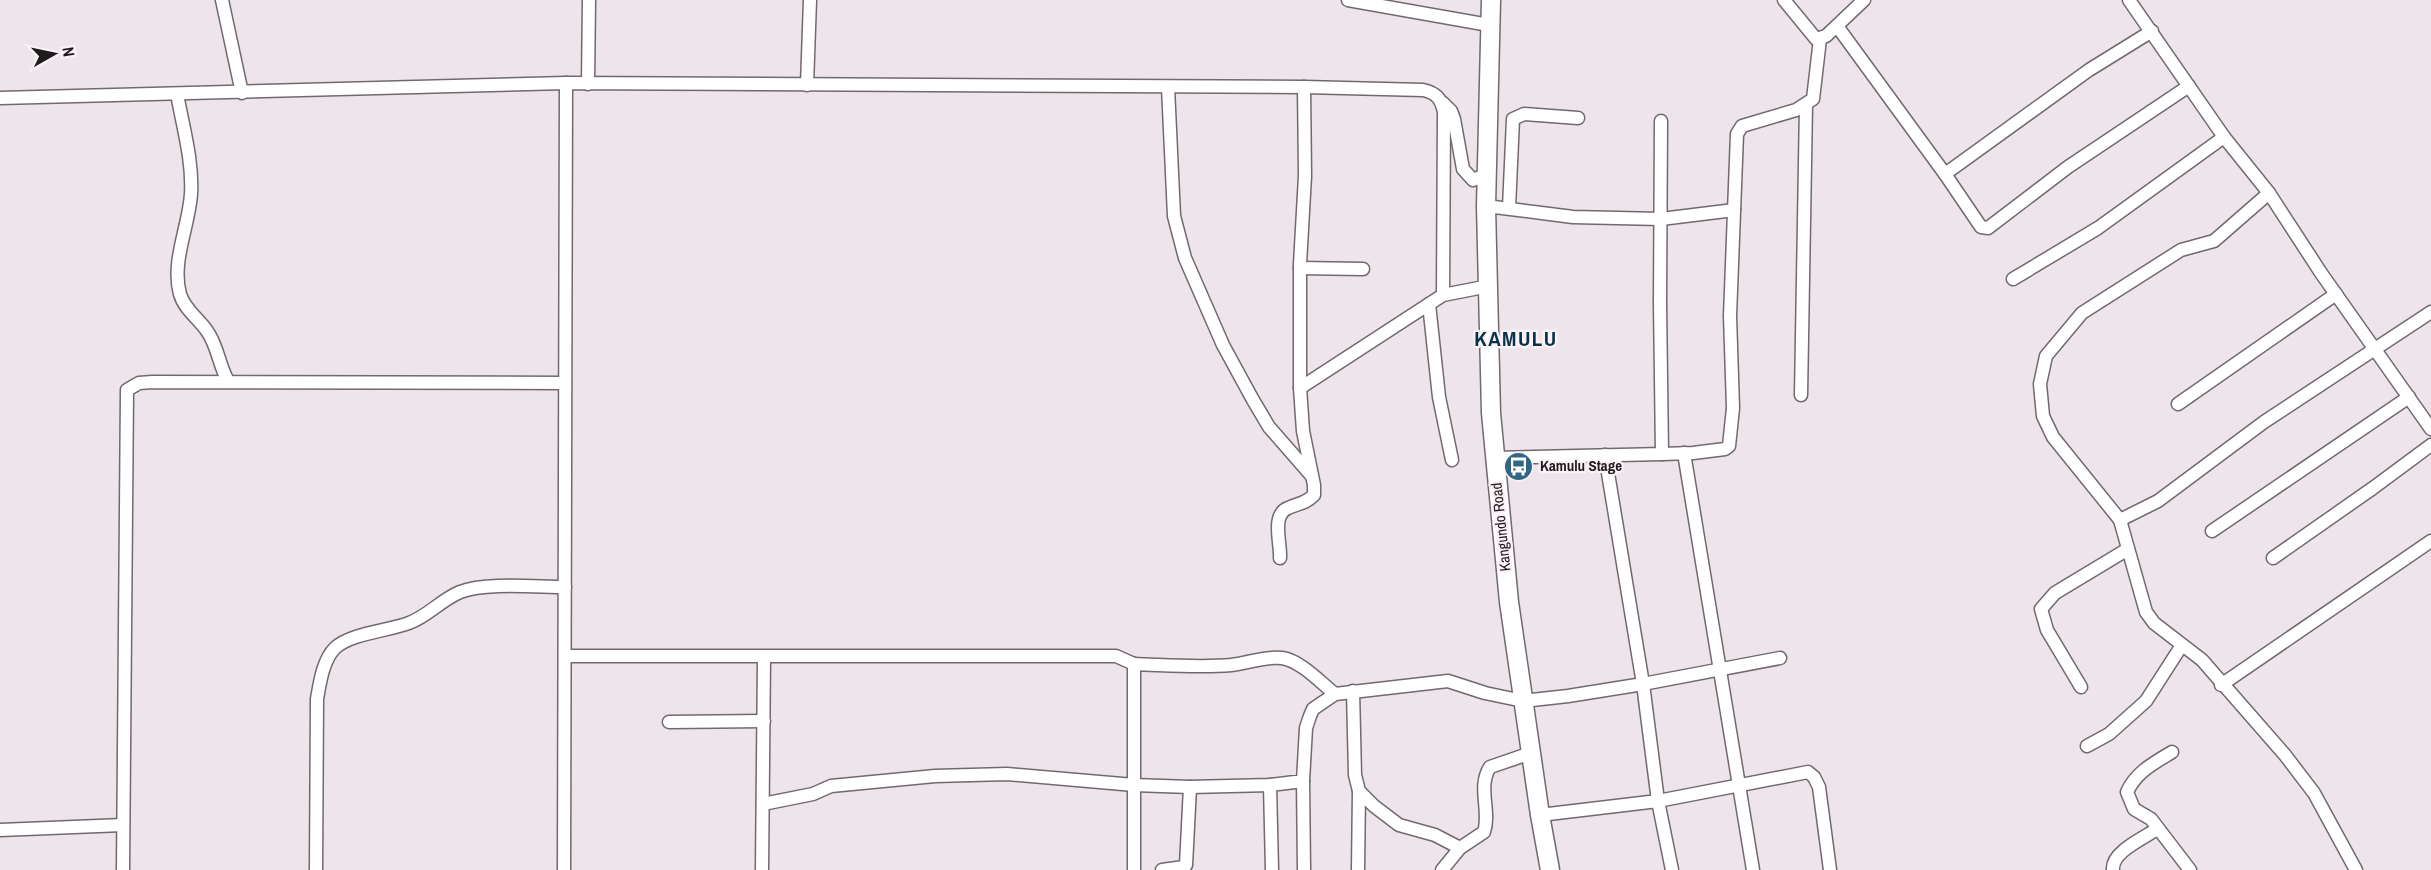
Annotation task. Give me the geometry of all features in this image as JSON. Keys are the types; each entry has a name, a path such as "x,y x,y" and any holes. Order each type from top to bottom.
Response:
{"highway":[{"name":"Kangundo Road","path":"1491,0 1486,206 1489,360 1494,458 1509,602 1540,815 1551,870"}],"street":[{"path":"222,0 242,93"},
{"path":"588,84 590,0"},
{"path":"807,85 810,0"},
{"path":"1348,0 1489,25"},
{"path":"1784,0 1813,37 1820,39"},
{"path":"1494,458 1684,453 1725,449 1729,446 1733,408 1730,316 1739,129 1742,126 1796,110 1813,99 1820,39 1864,0"},
{"path":"2129,0 2224,137 2269,193 2336,294 2431,429"},
{"path":"1837,26 1946,174 1981,227 1988,228 2068,167 2189,86"},
{"path":"1946,174 2089,70 2152,31"},
{"path":"564,870 566,83"},
{"path":"0,98 566,83 1304,87 1423,90 1431,92 1451,111 1463,169 1473,180 1487,174"},
{"path":"1168,87 1174,216 1185,258 1223,345 1253,400 1269,427 1312,476"},
{"path":"1280,558 1278,529 1281,514 1285,509 1306,503 1314,495 1303,431 1300,387 1300,268 1305,176 1304,87"},
{"path":"177,94 192,174 189,215 178,266 179,293 183,302 211,336 220,366 228,381"},
{"path":"1442,102 1444,112 1443,296"},
{"path":"1801,395 1806,105"},
{"path":"1509,208 1514,119 1524,114 1578,118"},
{"path":"1661,121 1662,454"},
{"path":"2013,279 2098,228 2224,137"},
{"path":"2269,193 2214,241 2181,250 2082,314 2046,356 2040,384 2043,416 2053,437 2120,520 2146,612 2154,623 2202,660 2221,685 2285,755 2314,793 2356,870"},
{"path":"1486,206 1573,217 1661,219 1734,210"},
{"path":"1300,268 1363,268"},
{"path":"1300,387 1443,296 1489,286"},
{"path":"2178,404 2336,294"},
{"path":"1429,304 1439,397 1452,460"},
{"path":"2120,520 2172,492 2264,422 2431,312"},
{"path":"123,870 127,390 139,383 228,381 565,383"},
{"path":"2212,531 2409,397"},
{"path":"2273,558 2431,445"},
{"path":"1684,453 1753,870"},
{"path":"1605,455 1643,684 1658,801 1672,870"},
{"path":"2221,685 2431,541"},
{"path":"2081,687 2047,630 2042,609 2055,593 2128,549"},
{"path":"316,870 317,699 321,676 329,655 352,639 409,623 460,592 485,587 565,587"},
{"path":"2087,746 2109,734 2146,701 2182,645"},
{"path":"565,656 1116,656 1134,664 1212,666 1263,658 1283,658 1301,667 1335,694"},
{"path":"762,870 764,657"},
{"path":"1304,870 1303,781 1306,728 1313,709 1335,694 1448,681 1485,693 1523,700 1568,696 1643,684 1780,658"},
{"path":"1134,664 1134,870"},
{"path":"1353,691 1355,775 1359,791 1358,870"},
{"path":"669,722 764,721"},
{"path":"2172,752 2149,766 2133,780 2127,792 2134,809 2151,819 2190,870"},
{"path":"1442,870 1460,848 1481,836 1486,828 1484,781 1490,767 1531,753"},
{"path":"1540,815 1658,801 1808,772 1814,777 1819,787 1830,870"},
{"path":"763,804 813,794 831,786 935,776 1007,774 1134,785 1190,787 1270,785 1303,781"},
{"path":"1270,785 1272,870"},
{"path":"1162,870 1181,868 1186,865 1190,787"},
{"path":"1359,791 1399,825 1435,835 1460,848"},
{"path":"0,830 123,825"},
{"path":"2113,870 2112,864 2119,855 2157,829"}],"place":[{"name":"Kamulu Stage","path":"1519,466"}],"district":[{"name":"KAMULU","path":"1516,339"}]}
